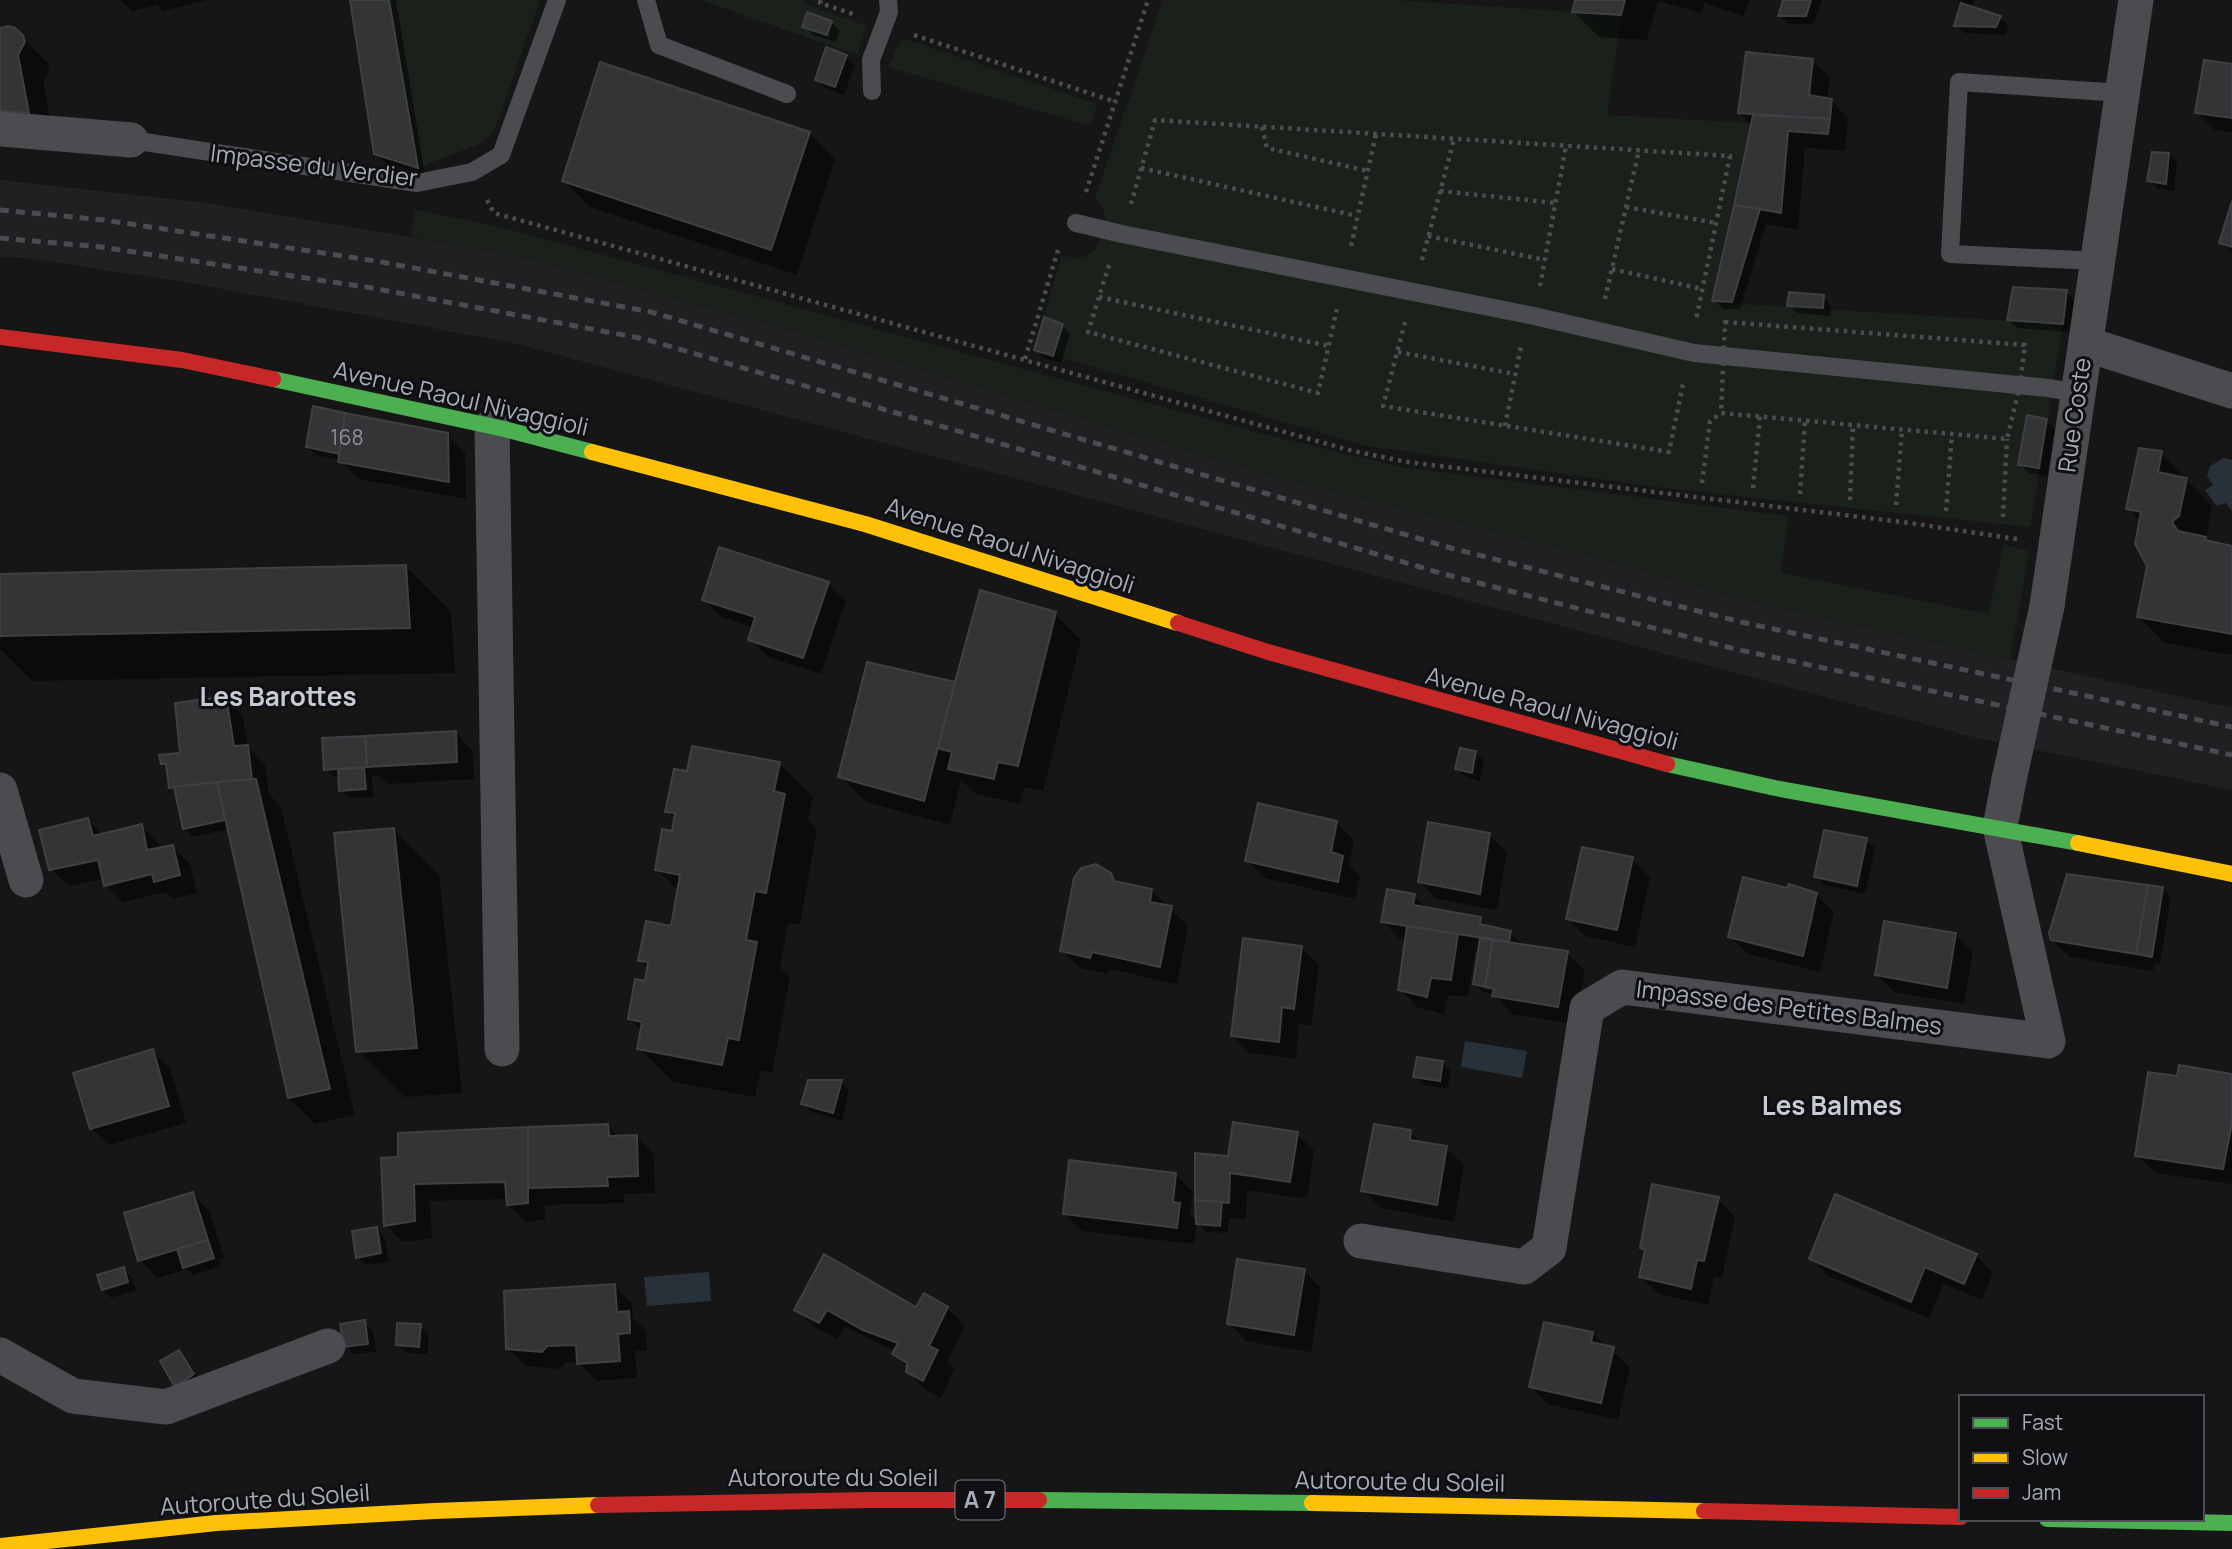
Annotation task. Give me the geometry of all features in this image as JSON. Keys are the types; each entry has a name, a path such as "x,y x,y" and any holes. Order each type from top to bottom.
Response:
{"main road":[{"name":"Avenue Raoul Nivaggioli","path":"0,337 183,360 492,426 865,524 1268,652 1617,752 1775,788 2000,827 2232,874"},
{"name":"Autoroute du Soleil","path":"0,1546 212,1523 728,1501 1050,1500 1438,1505 1959,1517"},
{"path":"2140,1521 2232,1523"}],"street":[{"name":"Rue Coste","path":"2000,827 2048,606 2136,0"},
{"name":"Impasse du Verdier","path":"0,129 131,141"},
{"path":"2086,344 2232,391"},
{"path":"492,426 502,1049"},
{"path":"0,790 26,880"},
{"name":"Impasse des Petites Balmes","path":"1362,1241 1524,1267 1549,1248 1587,1008 1622,987 2048,1041 2000,827"},
{"path":"0,1354 73,1396 166,1407 328,1346"}],"lane":[{"name":"Impasse du Verdier","path":"131,141 416,183 472,172 501,155 557,0"},
{"path":"646,0 659,44 787,94"},
{"path":"872,91 871,60 889,12 888,0"},
{"path":"2098,261 1950,254 1959,82 2122,93"},
{"path":"1076,223 1534,316 1694,353 2078,393"}],"path":[{"path":"1025,359 1060,244 1076,223 1148,0"},
{"path":"904,32 1116,102"},
{"path":"1376,134 1318,393 1088,332 1111,259 1122,234 1155,120 1730,156"},
{"path":"1262,127 1267,148 1368,171"},
{"path":"1598,331 1639,150"},
{"path":"1141,168 1357,216"},
{"path":"472,172 494,214 1353,451 1407,462 1910,523 2056,545"},
{"path":"1440,191 1556,203"},
{"path":"1626,208 1716,223"},
{"path":"1428,236 1545,260"},
{"path":"1612,269 1702,289"},
{"path":"1099,297 1329,346"},
{"path":"1398,352 1516,374"},
{"path":"1702,483 1710,421 1721,413"},
{"path":"1753,488 1760,416"},
{"path":"1800,494 1805,420"},
{"path":"1850,500 1853,425"},
{"path":"1896,505 1902,430"},
{"path":"1946,511 1952,434"},
{"path":"2003,517 2007,439"}],"shaded area":[{"path":"389,0 540,0 495,129 484,142 418,168"},
{"path":"701,0 805,0 804,4 867,26 857,55"},
{"path":"1163,0 1394,0 1621,15 1607,115 1750,123 1711,302 2063,324 2030,527 1672,489 1367,446 1034,350 1062,255 1078,259 1093,252 1103,232 1104,211 1095,198"},
{"path":"902,38 1097,104 1091,126 888,67"},
{"path":"0,180 208,203 515,255 780,327 1266,474 1570,550 1751,602 2232,708 2232,790 1973,737 518,344 196,284 26,258 0,257"},
{"path":"415,210 500,227 1256,432 1401,467 1788,516 1781,573 1988,614 2004,545 2029,551 2010,659 1751,602 1570,550 1266,474 780,327 515,255 411,237"},
{"path":"2224,458 2232,460 2232,511 2226,503 2217,506 2205,490 2213,485 2207,476 2210,466"},
{"path":"1465,1041 1527,1051 1522,1078 1461,1067"},
{"path":"709,1272 711,1301 647,1306 644,1277"}],"building":[{"path":"350,0 389,0 418,168 374,154"},
{"path":"1575,0 1625,0 1621,15 1572,12"},
{"path":"1783,0 1811,0 1806,16 1778,16"},
{"path":"1961,3 2001,16 1996,27 1954,26"},
{"path":"807,12 832,21 827,35 802,27"},
{"path":"8,26 23,35 25,42 18,55 29,113 0,111 0,28"},
{"path":"826,47 847,55 835,87 815,80"},
{"path":"1746,52 1813,59 1809,95 1832,99 1830,119 1738,113"},
{"path":"2204,60 2232,64 2232,118 2195,113"},
{"path":"600,62 810,132 771,250 562,181"},
{"path":"1753,115 1830,119 1828,134 1788,131 1781,213 1734,205"},
{"path":"2152,152 2169,153 2166,184 2147,181"},
{"path":"2232,201 2232,247 2219,243"},
{"path":"1734,205 1760,209 1732,302 1712,301"},
{"path":"2013,287 2067,290 2063,324 2007,320"},
{"path":"1789,292 1824,295 1823,308 1787,306"},
{"path":"1044,317 1063,324 1053,356 1034,350"},
{"path":"313,406 345,413 340,454 306,447"},
{"path":"345,413 448,433 449,482 338,462"},
{"path":"2027,415 2047,419 2039,468 2018,465"},
{"path":"2139,448 2162,451 2158,472 2187,478 2179,516 2172,522 2178,531 2232,546 2232,634 2137,617 2147,566 2135,544 2141,512 2126,509"},
{"path":"719,547 829,582 803,658 748,640 755,617 702,600"},
{"path":"406,565 410,628 0,636 0,574"},
{"path":"980,590 1056,612 1018,766 998,762 994,779 948,769 952,752 937,748"},
{"path":"867,662 955,682 924,801 838,777"},
{"path":"226,696 234,746 248,745 252,779 169,788 166,764 161,764 159,755 180,753 175,703"},
{"path":"456,731 457,762 367,767 365,736"},
{"path":"365,736 367,767 324,770 322,738"},
{"path":"692,746 780,762 774,791 785,794 766,893 755,891 746,940 757,942 739,1040 728,1038 722,1065 637,1049 642,1022 628,1019 635,979 645,981 648,962 638,961 646,921 671,926 680,875 655,870 662,829 672,831 675,813 665,812 674,769 687,771"},
{"path":"1460,748 1476,751 1472,773 1455,769"},
{"path":"364,768 366,789 339,791 338,769"},
{"path":"256,779 330,1089 288,1098 217,782"},
{"path":"217,782 225,820 183,829 174,787"},
{"path":"1258,803 1337,821 1331,852 1343,856 1338,882 1245,861"},
{"path":"88,818 93,836 142,824 147,850 173,845 180,875 154,882 152,874 104,886 98,860 49,870 39,830"},
{"path":"1428,822 1490,833 1480,894 1418,882"},
{"path":"394,828 417,1048 356,1052 334,833"},
{"path":"1824,830 1867,838 1857,886 1814,877"},
{"path":"1582,847 1633,857 1617,930 1566,919"},
{"path":"1096,864 1111,873 1114,881 1152,889 1150,902 1172,906 1160,967 1092,952 1090,958 1060,951 1074,878 1081,868"},
{"path":"2067,874 2148,885 2136,954 2051,940 2049,933"},
{"path":"1743,877 1787,888 1789,884 1817,893 1803,956 1728,937"},
{"path":"2148,885 2163,887 2152,957 2136,954"},
{"path":"1387,889 1415,894 1413,905 1481,917 1480,924 1511,931 1509,942 1381,922"},
{"path":"1884,921 1956,933 1947,988 1875,975"},
{"path":"1407,926 1458,934 1451,980 1431,978 1427,997 1398,990"},
{"path":"1243,938 1302,946 1294,1009 1282,1007 1279,1042 1231,1036"},
{"path":"1480,938 1493,940 1485,987 1473,984"},
{"path":"1493,940 1568,951 1558,1007 1492,996 1494,989 1485,987"},
{"path":"153,1049 169,1106 90,1129 73,1073"},
{"path":"1417,1057 1443,1061 1440,1081 1413,1077"},
{"path":"2179,1065 2232,1074 2232,1123 2223,1169 2135,1156 2148,1072 2177,1076"},
{"path":"808,1080 842,1080 833,1113 801,1104"},
{"path":"1233,1122 1298,1132 1290,1182 1230,1173 1229,1203 1195,1200 1195,1153 1228,1156"},
{"path":"608,1124 609,1136 637,1135 638,1176 607,1177 608,1186 528,1188 528,1127"},
{"path":"1374,1124 1411,1130 1410,1140 1447,1146 1437,1205 1361,1191"},
{"path":"528,1127 528,1203 507,1205 505,1182 414,1184 415,1221 384,1226 381,1158 398,1157 398,1133"},
{"path":"1069,1160 1176,1173 1173,1202 1180,1203 1177,1228 1063,1214"},
{"path":"1652,1184 1719,1197 1704,1261 1697,1260 1691,1289 1639,1277 1645,1250 1640,1248"},
{"path":"193,1192 208,1240 138,1261 124,1213"},
{"path":"1835,1194 1977,1254 1964,1284 1925,1267 1911,1302 1809,1259"},
{"path":"1195,1200 1222,1202 1220,1226 1196,1224"},
{"path":"377,1227 381,1253 356,1258 352,1231"},
{"path":"208,1240 214,1258 183,1268 177,1249"},
{"path":"824,1254 916,1307 924,1293 948,1307 929,1346 938,1350 923,1381 906,1372 907,1363 892,1354 898,1343 863,1330 827,1310 819,1323 794,1310"},
{"path":"1237,1259 1305,1269 1294,1335 1227,1324"},
{"path":"124,1267 128,1282 102,1290 97,1275"},
{"path":"615,1284 617,1312 629,1311 630,1324 630,1333 618,1334 620,1361 577,1364 576,1345 547,1346 542,1352 506,1349 504,1291"},
{"path":"365,1320 368,1344 344,1347 340,1324"},
{"path":"1544,1322 1593,1332 1591,1342 1614,1347 1601,1403 1529,1387"},
{"path":"397,1323 421,1324 419,1347 396,1345"},
{"path":"179,1350 194,1374 175,1387 160,1361"}],"railway":[{"path":"0,210 104,220 376,261 651,312 1451,548 1741,622 2232,727"},
{"path":"0,238 101,247 372,288 645,339 1444,574 1735,649 2232,755"}],"traffic: fast":[{"path":"273,379 504,429 592,452"},
{"path":"1667,764 1775,788 2078,843"},
{"path":"1039,1500 1312,1503"},
{"path":"2140,1521 2232,1523"}],"traffic: slow":[{"path":"592,452 865,524 1178,623"},
{"path":"2078,843 2232,874"},
{"path":"1312,1503 1704,1511"},
{"path":"0,1546 216,1523 598,1505"}],"traffic: jam":[{"path":"0,337 182,360 273,379"},
{"path":"1178,623 1268,652 1667,764"},
{"path":"598,1505 1039,1500"},
{"path":"1704,1511 1959,1517"}],"district":[{"name":"Les Barottes","path":"278,697"},
{"name":"Les Balmes","path":"1832,1106"}]}
